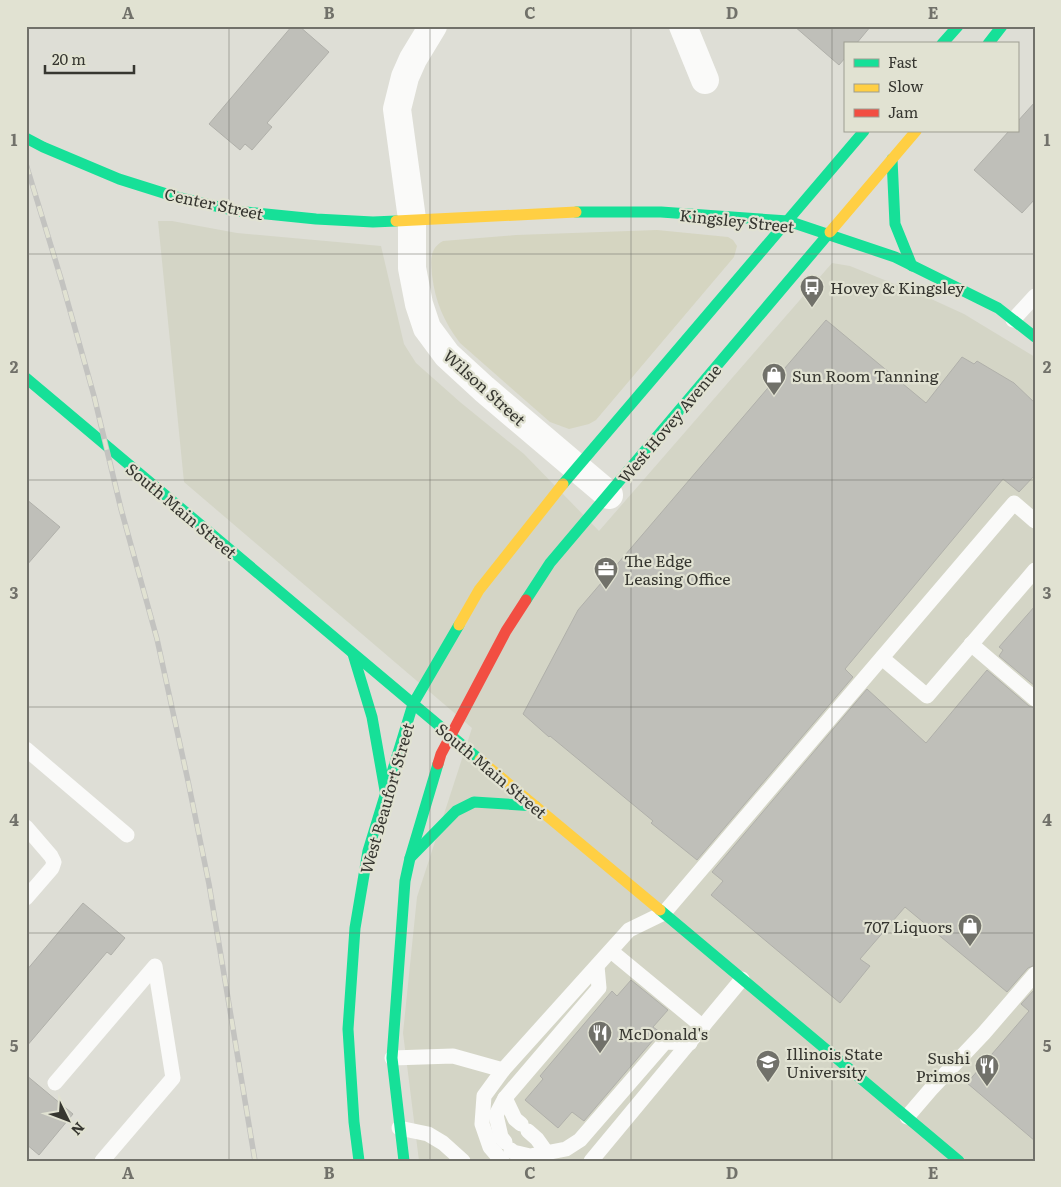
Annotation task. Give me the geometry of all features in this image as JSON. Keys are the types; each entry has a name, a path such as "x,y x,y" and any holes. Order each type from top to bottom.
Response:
{"main road":[{"path":"944,42 958,26"},
{"path":"990,42 1002,26"},
{"path":"413,704 479,590 577,467 863,132"},
{"name":"West Hovey Avenue","path":"450,735 506,631 550,563 915,132"},
{"name":"Center Street","path":"26,138 119,179 173,196 236,211 373,222 412,220"},
{"path":"892,159 895,224 912,266"},
{"name":"Kingsley Street","path":"412,220 568,212 661,212 788,221 895,258 998,308 1035,337"},
{"name":"South Main Street","path":"26,378 907,1117 942,1156 959,1161"},
{"path":"353,654 372,717 386,796"},
{"name":"West Beaufort Street","path":"359,1161 354,1122 348,1029 355,928 368,851 413,704"},
{"path":"404,1161 398,1128 392,1058 405,881 441,754 450,735"},
{"path":"410,858 456,811 474,802 535,806"}],"street":[{"name":"Wilson Street","path":"433,26 413,59 405,77 397,109 412,220 412,268 419,304 428,328 446,355 608,495"},
{"path":"683,26 705,80"}],"lane":[{"path":"1013,320 1035,296"},
{"path":"690,1042 665,1042 580,1140 566,1149 530,1156 490,1147 482,1124 484,1096 503,1070 629,930 664,913 1014,503 1035,521"},
{"path":"882,658 927,696 1035,570"},
{"path":"971,644 1035,699"},
{"path":"26,748 127,836"},
{"path":"26,828 54,862 52,868 26,898"},
{"path":"611,951 703,1026"},
{"path":"55,1084 155,966 173,1078 102,1161"},
{"path":"506,1151 496,1115 505,1098 599,988 597,966"},
{"path":"907,1117 1035,974"},
{"path":"591,1161 742,978"},
{"path":"392,1058 453,1056 503,1070"},
{"path":"505,1098 515,1119 537,1139 547,1153"},
{"path":"398,1128 428,1134 464,1161"}],"shaded area":[{"path":"158,221 172,221 237,233 381,246 404,344 416,363 524,454 599,531 832,263 850,266 964,314 1035,357 1035,1161 419,1161 403,1033 417,897 472,728 184,482"}],"green space":[{"path":"657,230 728,237 737,246 734,257 596,420 589,424 569,429 550,422 460,343 445,319 433,285 432,255 438,244 443,241 516,235"}],"building":[{"path":"292,26 299,26 329,52 267,123 272,127 252,150 245,144 240,150 209,124"},
{"path":"794,26 871,26 858,42 844,42 844,59 839,65"},
{"path":"1035,102 1035,199 1022,213 974,170 1008,132 1018,132 1018,121"},
{"path":"826,320 926,403 962,357 974,364 977,361 1014,383 1035,403 1035,475 1019,492 1003,479 845,669 853,677 697,860 651,823 653,821 523,714 578,610"},
{"path":"26,499 60,527 26,566"},
{"path":"1035,606 1035,686 999,656 1003,650 999,647"},
{"path":"987,670 1029,706 1035,708 1035,965 1028,968 1007,992 905,907 860,959 870,966 840,1003 711,895 723,881 712,872 867,689 926,743"},
{"path":"83,903 125,938 111,955 107,952 26,1047 26,971"},
{"name":"McDonald's","path":"631,980 668,1010 653,1027 660,1032 584,1121 572,1112 558,1128 525,1100 543,1079 540,1076 612,991 617,996"},
{"path":"1035,989 1035,1141 967,1083 1029,1011 1021,1004"},
{"path":"26,1075 73,1114 39,1155 26,1144"}],"railway":[{"path":"26,164 94,396 121,509 157,639 209,884 255,1161"}],"traffic: fast":[{"path":"944,42 958,26"},
{"path":"990,42 1002,26"},
{"path":"563,484 863,132"},
{"path":"26,138 119,179 173,196 236,211 316,219 373,222 396,221"},
{"path":"892,159 895,224 912,266"},
{"path":"576,212 661,212 788,221 895,257 998,308 1035,337"},
{"path":"526,600 550,563 830,232"},
{"path":"26,378 480,760"},
{"path":"359,1161 354,1122 348,1029 355,928 368,851 413,704 459,625"},
{"path":"353,654 372,717 386,796"},
{"path":"404,1161 392,1058 405,881 438,764"},
{"path":"410,858 456,811 474,802 535,806"},
{"path":"660,910 959,1161"}],"traffic: slow":[{"path":"830,232 915,132"},
{"path":"396,221 576,212"},
{"path":"459,625 479,590 563,484"},
{"path":"480,760 660,910"}],"traffic: jam":[{"path":"438,764 441,754 506,631 526,600"}],"place":[{"name":"Hovey & Kingsley","path":"812,308"},
{"name":"Sun Room Tanning","path":"774,396"},
{"name":"The Edge Leasing Office","path":"606,590"},
{"name":"707 Liquors","path":"970,947"},
{"name":"McDonald's","path":"600,1054"},
{"name":"Illinois State University","path":"768,1083"},
{"name":"Sushi Primos","path":"987,1087"}]}
